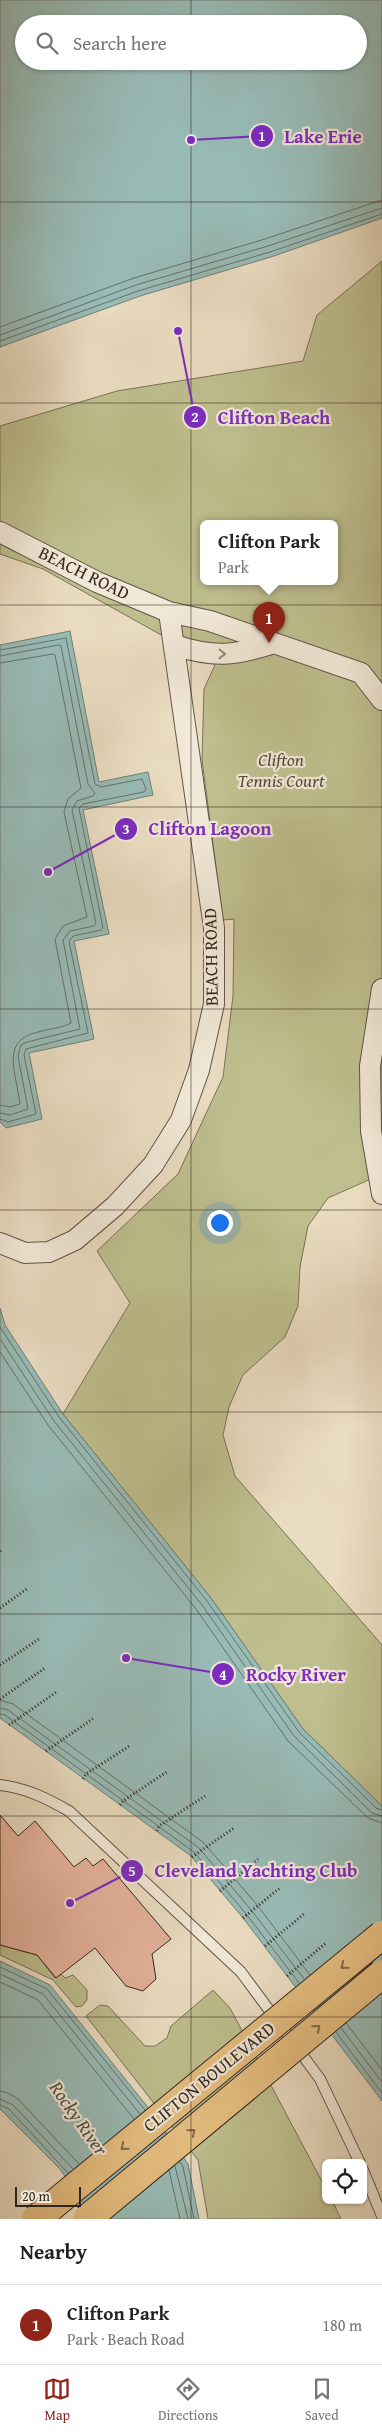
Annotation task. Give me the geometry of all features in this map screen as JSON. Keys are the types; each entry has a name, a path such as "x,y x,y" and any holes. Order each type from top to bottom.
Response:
{"main road":[{"name":"CLIFTON BOULEVARD","path":"36,2219 382,1935"},
{"name":"CLIFTON BOULEVARD","path":"87,2219 382,1974"}],"street":[{"name":"BEACH ROAD","path":"0,532 97,582 169,612 210,621 361,674 382,700"},
{"name":"BEACH ROAD","path":"0,1243 25,1253 49,1252 75,1240 115,1206 153,1165 181,1120 199,1070 214,1004 214,928 169,612"},
{"path":"174,645 200,653 242,654 274,644"},
{"path":"382,989 370,1066 371,1131 382,1194"}],"lane":[{"path":"0,1786 29,1791 47,1798 69,1811 242,1972 320,2079 358,2159"},
{"path":"367,2180 382,2216"}],"path":[{"path":"0,1608 28,1588"},
{"path":"0,1665 39,1639"},
{"path":"0,1699 45,1668"},
{"path":"9,1725 58,1691"},
{"path":"46,1751 94,1718"},
{"path":"83,1779 86,1774 131,1745"},
{"path":"120,1805 123,1801 168,1771"},
{"path":"157,1831 159,1826 205,1796"},
{"path":"192,1858 234,1828"},
{"path":"220,1891 258,1859"},
{"path":"243,1918 281,1887"},
{"path":"265,1946 304,1914"},
{"path":"287,1976 327,1942"}],"green space":[{"name":"Clifton Tennis Court","path":"382,261 382,1174 328,1198 308,1226 300,1267 298,1306 285,1337 243,1375 229,1407 223,1435 235,1476 382,1645 382,1806 303,1729 211,1598 63,1414 130,1303 97,1251 178,1174 223,1077 233,996 234,919 223,920 202,760 204,689 215,665 43,569 0,554 0,426 117,391 303,361 317,315"},
{"path":"0,1945 37,1955 55,1978 61,1974 65,1978 73,1975 87,1990 87,2000 82,2006 76,2007 53,1980 0,1955"},
{"path":"213,1990 230,2008 322,2181 322,2204 334,2204 341,2219 208,2219 198,2160 86,2016 100,2005 108,2006 145,2046 155,2046 167,2038 171,2026"}],"water":[{"path":"0,0 382,0 382,218 271,257 140,296 0,347"},
{"path":"70,631 99,782 148,772 153,795 83,810 109,934 74,941 94,1039 29,1053 42,1119 6,1128 0,1122 0,645"},
{"path":"0,1308 5,1325 63,1414 211,1598 303,1729 382,1806 382,2101 243,1918 191,1856 0,1718"},
{"name":"Rocky River","path":"0,1961 50,1985 154,2115 188,2164 199,2219 94,2219 60,2169 0,2109"}],"building":[{"path":"0,1815 18,1836 35,1821 74,1867 86,1858 93,1866 103,1859 171,1939 152,1954 156,1979 143,1991 126,1986 95,1948 56,1978 37,1955 0,1945"}],"place":[{"name":"Lake Erie","path":"191,140"},
{"name":"Clifton Beach","path":"178,331"},
{"name":"Clifton Park","path":"269,643"},
{"name":"Clifton Lagoon","path":"48,872"},
{"name":"Rocky River","path":"126,1658"},
{"name":"Cleveland Yachting Club","path":"70,1903"}]}
